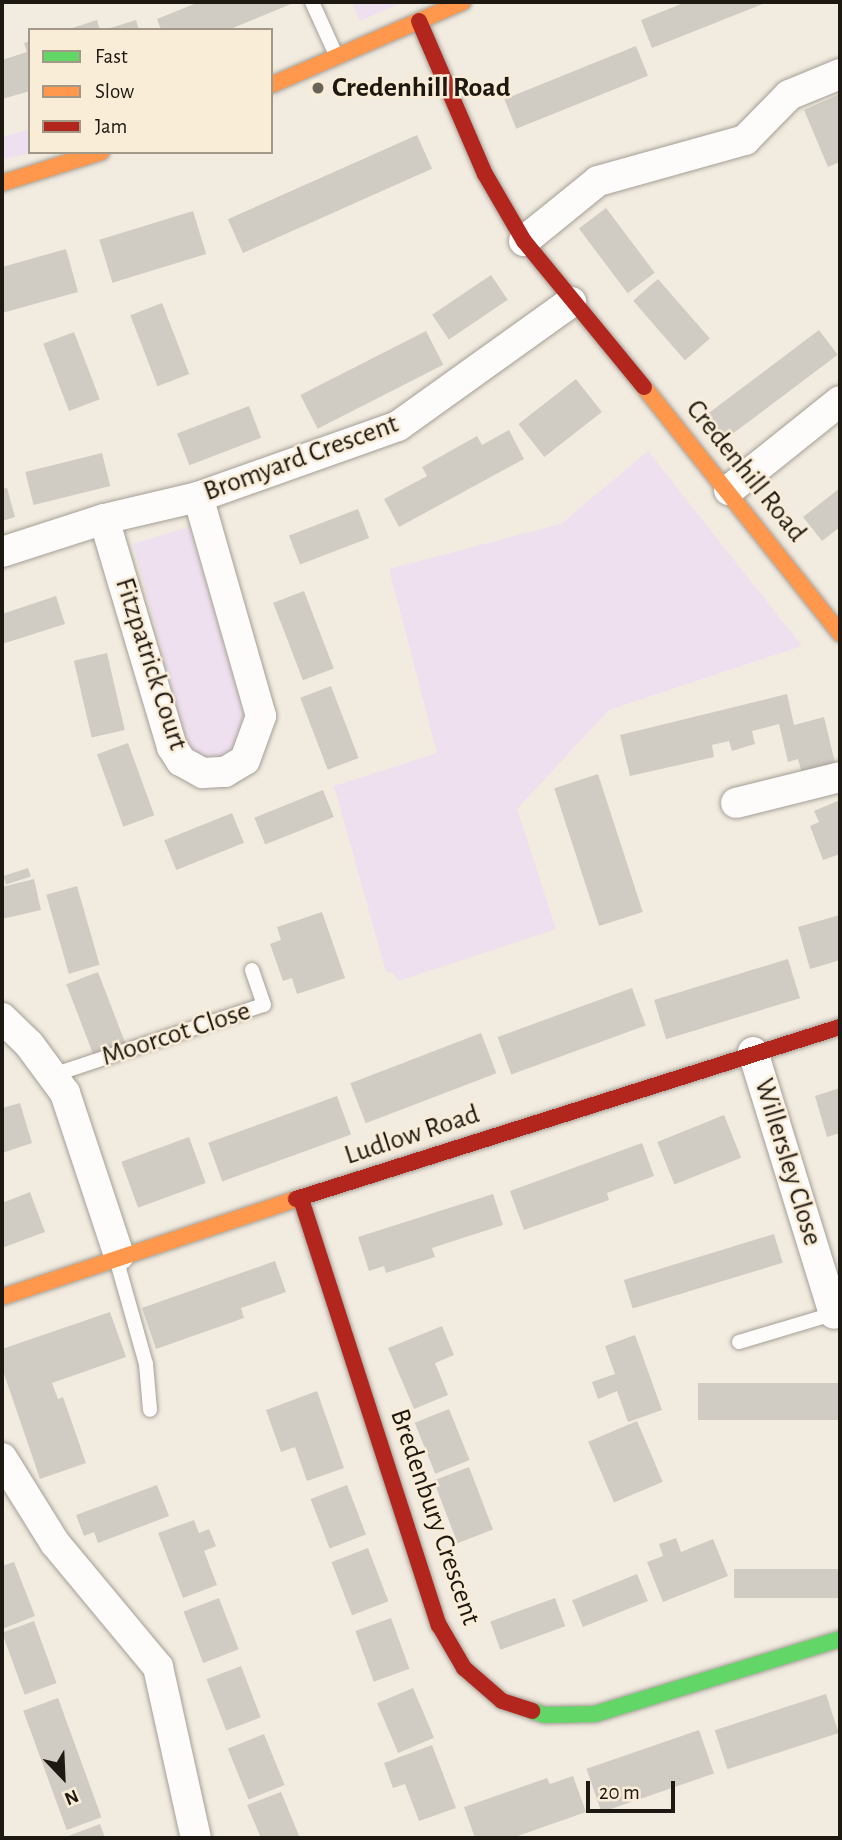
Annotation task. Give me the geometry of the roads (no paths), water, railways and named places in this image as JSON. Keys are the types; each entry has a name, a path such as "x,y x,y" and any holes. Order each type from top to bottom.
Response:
{"street":[{"path":"273,84 463,2"},
{"name":"Credenhill Road","path":"419,21 485,174 524,242 729,490 840,633"},
{"path":"524,242 598,181 745,140 789,95 840,74"},
{"path":"2,183 95,154"},
{"name":"Bromyard Crescent","path":"2,552 104,519 198,497 398,426 571,302"},
{"path":"729,490 840,401"},
{"name":"Fitzpatrick Court","path":"104,519 172,747 181,761 203,773 225,772 246,761 261,716 198,497"},
{"path":"736,803 840,777"},
{"path":"2,1018 65,1093 118,1256"},
{"name":"Ludlow Road","path":"2,1297 118,1256 753,1052 840,1027"},
{"name":"Willersley Close","path":"753,1052 837,1313"},
{"name":"Bredenbury Crescent","path":"301,1199 439,1625 464,1668 502,1701 545,1715 595,1714 840,1639"},
{"path":"2,1458 55,1543 158,1667 196,1838"}],"lane":[{"path":"312,2 336,56"},
{"name":"Moorcot Close","path":"53,1076 264,1005 253,970"},
{"path":"118,1256 146,1364 150,1410"},
{"path":"739,1342 837,1313"}],"place":[{"name":"Credenhill Road","path":"318,88"}]}
